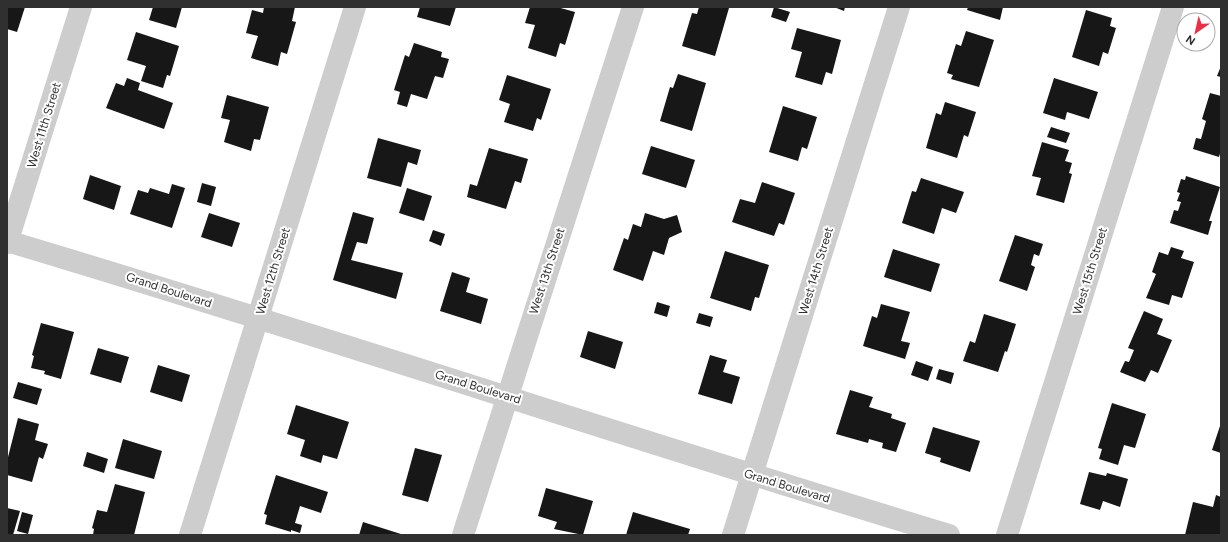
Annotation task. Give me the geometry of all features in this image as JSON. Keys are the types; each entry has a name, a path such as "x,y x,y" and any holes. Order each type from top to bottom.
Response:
{"street":[{"name":"West 11th Street","path":"7,242 81,7"},
{"name":"West 12th Street","path":"190,535 355,7"},
{"name":"West 13th Street","path":"463,535 632,7"},
{"name":"West 14th Street","path":"733,535 899,7"},
{"name":"West 15th Street","path":"1007,535 1173,7"},
{"name":"Grand Boulevard","path":"7,242 154,285 258,319 507,396 752,476 950,535"}],"building":[{"path":"7,7 25,7 17,32 7,29"},
{"path":"153,7 182,7 176,28 149,20"},
{"path":"264,7 295,7 292,21 296,22 287,54 281,52 278,66 251,58 258,36 246,33 252,10 263,13"},
{"path":"420,7 456,7 450,26 417,17"},
{"path":"530,7 557,7 575,12 565,45 560,43 556,57 528,48 535,25 525,23"},
{"path":"699,7 729,8 715,56 682,46 692,13 697,14"},
{"path":"774,7 790,12 786,22 771,17"},
{"path":"834,7 845,7 844,11"},
{"path":"968,7 1003,7 1000,20 967,10"},
{"path":"1086,10 1112,18 1110,26 1116,28 1108,54 1103,52 1099,66 1072,57"},
{"path":"797,28 841,40 832,74 826,72 822,85 795,77 802,52 791,49"},
{"path":"966,31 994,40 979,87 951,79 953,75 947,73 956,44 961,46"},
{"path":"136,32 179,46 170,76 167,75 163,88 141,81 146,66 127,60"},
{"path":"414,43 442,52 441,57 449,59 443,78 435,76 427,99 411,94 407,107 397,104 400,92 394,90 405,55 409,57"},
{"path":"1221,66 1221,77 1217,76"},
{"path":"678,74 706,83 692,131 660,121 670,87 673,88"},
{"path":"507,75 551,89 541,120 537,118 533,131 504,122 510,104 499,100"},
{"path":"127,78 140,83 138,90 173,103 164,129 106,108 116,83 124,86"},
{"path":"1054,78 1098,92 1089,119 1067,112 1065,120 1043,113"},
{"path":"1210,93 1221,96 1221,150 1219,157 1193,149 1196,138 1201,139 1206,121 1202,119"},
{"path":"227,95 269,107 260,140 254,139 251,151 224,142 230,120 221,118"},
{"path":"945,102 976,112 968,137 964,135 957,158 926,148 936,113 941,115"},
{"path":"783,106 817,117 807,149 802,147 798,161 769,152"},
{"path":"1051,127 1070,133 1066,143 1047,137"},
{"path":"378,138 421,150 417,165 408,162 401,187 367,178"},
{"path":"1042,142 1069,150 1065,161 1072,163 1069,173 1072,174 1064,203 1036,195 1041,178 1032,176"},
{"path":"651,146 695,160 686,188 642,174"},
{"path":"489,148 528,159 521,183 515,181 506,209 467,197 470,184 477,186"},
{"path":"90,175 121,186 114,210 83,199"},
{"path":"1186,176 1220,187 1209,221 1212,221 1208,235 1170,223 1174,210 1178,211 1181,202 1177,201 1180,193 1177,192 1181,179 1185,180"},
{"path":"921,178 964,192 956,213 942,208 934,234 902,223 912,191 916,192"},
{"path":"762,182 795,193 784,225 779,223 774,236 732,222 740,199 755,203"},
{"path":"202,183 216,187 211,206 197,202"},
{"path":"172,184 185,188 172,228 130,214 138,190 148,193 150,188 169,194"},
{"path":"407,188 432,196 424,221 399,213"},
{"path":"353,212 374,218 367,244 357,242 351,260 403,273 396,299 333,280"},
{"path":"209,213 240,223 232,247 201,237"},
{"path":"645,213 664,219 677,215 682,232 669,238 664,255 653,251 643,281 613,270 624,238 628,240 633,224 641,227"},
{"path":"433,230 445,234 441,246 429,241"},
{"path":"1015,235 1043,244 1039,256 1034,254 1031,265 1035,267 1027,291 999,281"},
{"path":"1171,247 1184,251 1181,258 1194,262 1182,298 1172,295 1169,305 1146,298 1156,274 1152,272 1159,252 1168,255"},
{"path":"893,249 940,264 931,292 884,277"},
{"path":"725,251 769,265 759,298 755,297 751,311 710,298"},
{"path":"452,272 470,278 466,292 488,299 481,324 440,311"},
{"path":"657,302 670,306 667,317 654,313"},
{"path":"881,304 910,312 901,341 910,343 905,359 863,346 872,316 877,318"},
{"path":"1144,311 1163,319 1157,334 1172,340 1158,373 1151,370 1145,382 1120,372 1125,361 1129,362 1134,350 1128,348"},
{"path":"699,313 713,317 710,327 696,323"},
{"path":"984,314 1016,324 1007,352 1005,351 998,372 963,361 970,341 975,343"},
{"path":"41,323 74,332 61,379 44,374 45,371 31,368 34,356 32,355"},
{"path":"588,331 623,342 615,369 580,357"},
{"path":"98,348 129,357 121,383 90,374"},
{"path":"710,355 727,360 723,372 740,377 732,404 698,394"},
{"path":"916,361 933,367 928,381 911,375"},
{"path":"158,365 190,375 182,402 150,392"},
{"path":"939,369 954,373 951,384 936,379"},
{"path":"18,382 42,389 37,405 13,398"},
{"path":"850,390 873,397 869,407 892,414 891,418 906,423 896,452 882,448 883,443 869,439 868,443 836,434"},
{"path":"1112,403 1146,414 1135,448 1124,445 1118,465 1099,459 1102,449 1098,448"},
{"path":"296,405 349,422 337,459 323,455 321,463 300,456 305,440 287,434"},
{"path":"18,418 39,424 35,440 48,444 43,459 39,457 32,482 7,475 7,461"},
{"path":"1221,423 1221,453 1212,450"},
{"path":"933,427 980,441 970,472 940,462 941,458 925,453"},
{"path":"123,439 162,451 154,479 115,468"},
{"path":"415,448 442,455 428,502 402,495"},
{"path":"87,452 108,459 104,473 83,466"},
{"path":"1089,472 1106,476 1107,473 1128,479 1120,507 1103,501 1100,510 1080,504"},
{"path":"276,475 328,492 321,513 300,506 295,523 302,525 300,533 291,530 291,532 265,524 267,515 264,514"},
{"path":"115,484 145,492 134,535 93,535 94,529 92,528 97,510 107,512"},
{"path":"546,488 593,501 583,535 554,529 557,522 538,516"},
{"path":"1216,495 1221,497 1221,535 1185,535 1193,502 1213,507"},
{"path":"7,508 20,511 13,535 7,535"},
{"path":"22,512 33,515 28,534 17,531"},
{"path":"633,512 690,529 688,535 626,535"},
{"path":"363,522 404,535 359,535"}]}
